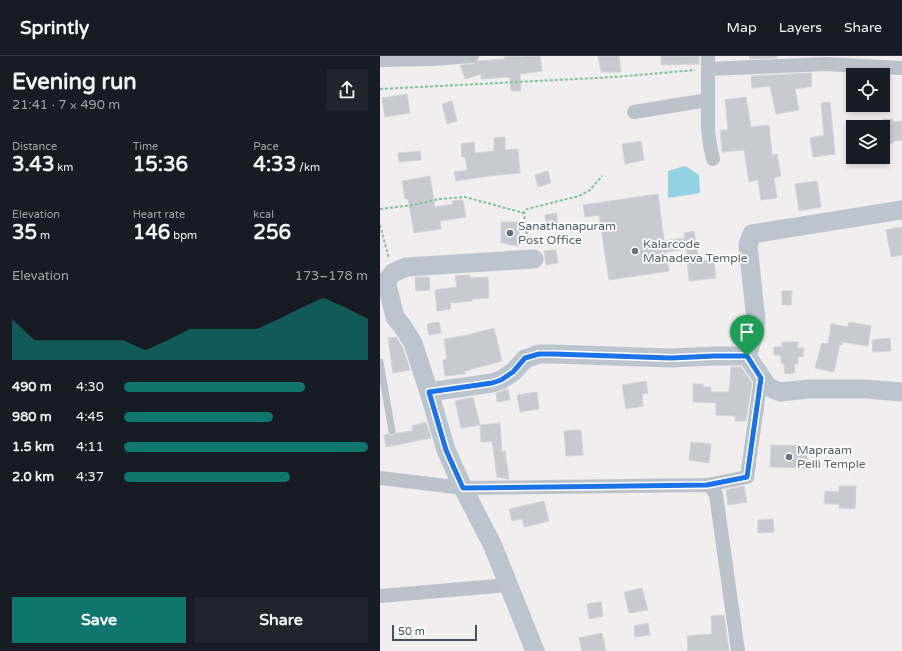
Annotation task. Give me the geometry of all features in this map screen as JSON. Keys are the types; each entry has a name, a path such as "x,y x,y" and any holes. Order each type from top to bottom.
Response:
{"main road":[{"path":"902,210 752,234 748,245 756,320 747,356 768,387 780,392 866,389 902,392"},
{"path":"532,259 406,267 394,273 388,279 387,318 403,327 413,343 446,450 463,488 492,544 535,651"},
{"path":"429,392 492,383 501,380 513,372 525,358 539,354 671,358 747,356"}],"street":[{"path":"380,60 433,59 472,56"},
{"path":"713,159 708,129 708,63 826,64 902,68"},
{"path":"634,112 708,100"},
{"path":"380,478 463,488 707,485 747,477 761,378"},
{"path":"707,485 712,488 716,496 738,651"},
{"path":"380,596 508,585"}],"lane":[{"path":"380,362 392,431"}],"path":[{"path":"380,89 615,77 673,71 708,63"},
{"path":"524,213 527,209 532,207 579,196 590,190 602,176"},
{"path":"380,209 413,205 439,199 465,197 524,213"},
{"path":"524,213 532,259"},
{"path":"380,225 386,251 394,273"}],"water":[{"path":"685,166 699,175 700,193 668,198 668,171"}],"building":[{"path":"540,56 542,71 520,74 521,91 511,91 510,77 481,79 481,74 465,79 460,65 473,64 478,61 505,59 504,57"},
{"path":"598,56 619,56 621,72 601,72"},
{"path":"661,56 699,56 699,64 661,65"},
{"path":"749,56 777,56 777,58 750,59"},
{"path":"811,73 812,86 795,89 799,110 776,114 770,86 752,88 751,76"},
{"path":"407,94 410,113 385,117 382,98"},
{"path":"746,97 751,127 769,125 772,155 777,154 781,176 774,178 777,198 761,200 758,180 749,182 744,150 722,152 720,130 728,130 725,100"},
{"path":"452,101 457,121 447,124 442,104"},
{"path":"830,102 835,154 813,157 810,138 824,135 821,103"},
{"path":"893,119 893,122 902,121 902,140 893,141 893,143 890,143 890,120 883,120"},
{"path":"505,137 505,150 518,149 520,173 456,181 454,172 467,170 465,157 462,157 461,144 474,142 475,153 494,151 494,138"},
{"path":"641,141 644,160 625,164 622,144"},
{"path":"420,151 421,160 399,162 398,153"},
{"path":"548,171 551,183 538,187 535,175"},
{"path":"430,176 435,207 453,204 452,201 463,200 466,217 440,221 441,229 414,233 408,199 405,199 402,181"},
{"path":"817,181 821,207 799,211 795,184"},
{"path":"658,194 664,241 685,238 684,233 694,231 699,261 714,259 716,278 689,281 686,249 666,252 669,271 609,280 599,215 585,217 583,205"},
{"path":"556,213 558,226 547,227 545,215"},
{"name":"Sanathanapuram Post Office","path":"501,222 520,222 518,246 501,243"},
{"path":"902,227 902,255 891,257 886,230"},
{"path":"556,250 558,263 546,265 544,251"},
{"path":"469,275 470,278 488,277 489,298 450,303 451,309 437,311 435,290 457,287 455,276"},
{"path":"415,277 429,277 430,290 416,291"},
{"path":"782,291 792,291 791,305 782,305"},
{"path":"439,322 441,333 429,335 427,324"},
{"path":"849,322 871,326 868,346 842,342 842,345 840,344 834,372 815,368 822,343 828,344 831,324 848,327"},
{"path":"494,328 502,361 465,371 465,374 445,376 443,360 447,359 444,339 468,335"},
{"path":"396,337 403,348 410,370 393,373 388,338"},
{"path":"890,338 891,351 873,352 872,340"},
{"path":"782,342 798,342 798,348 804,348 803,357 798,356 798,364 794,364 795,373 785,374 784,364 781,363 781,356 774,355 774,347 782,347"},
{"path":"731,367 741,367 752,383 746,421 735,421 735,416 716,415 716,403 693,402 693,384 703,384 703,387 711,387 711,392 729,392"},
{"path":"646,381 648,393 642,394 643,406 626,409 622,385"},
{"path":"508,389 510,400 497,402 496,393"},
{"path":"537,392 539,409 520,412 517,395"},
{"path":"473,397 480,425 461,428 455,401"},
{"path":"426,422 431,438 386,447 384,435 388,434 392,436 396,433 413,431 412,426"},
{"path":"500,423 502,452 505,451 509,479 497,477 492,441 481,442 480,425"},
{"path":"581,430 583,455 566,456 564,431"},
{"path":"691,442 711,444 709,463 689,460"},
{"name":"Mapraam Pelli Temple","path":"771,445 807,446 807,468 770,467"},
{"path":"744,486 747,502 728,505 726,490"},
{"path":"839,486 856,486 855,509 839,508 839,504 824,504 825,491 839,492"},
{"path":"544,501 549,521 524,527 522,519 512,521 509,509"},
{"path":"773,519 774,532 758,533 758,520"},
{"path":"642,588 648,610 629,613 624,592"},
{"path":"601,602 603,616 589,619 587,604"},
{"path":"724,615 729,651 688,651 687,636 712,634 711,616"},
{"path":"648,623 650,635 635,637 634,626"},
{"path":"602,633 606,651 582,651 579,638"}],"place":[{"name":"Sanathanapuram Post Office","path":"510,233"},
{"name":"Kalarcode Mahadeva Temple","path":"635,251"},
{"name":"Mapraam Pelli Temple","path":"789,457"}],"route":[{"path":"539,354 579,354 671,358 747,356 761,378 747,477 707,485 463,488 446,450 429,392 492,383 501,380 513,372 525,358 539,354"}]}
